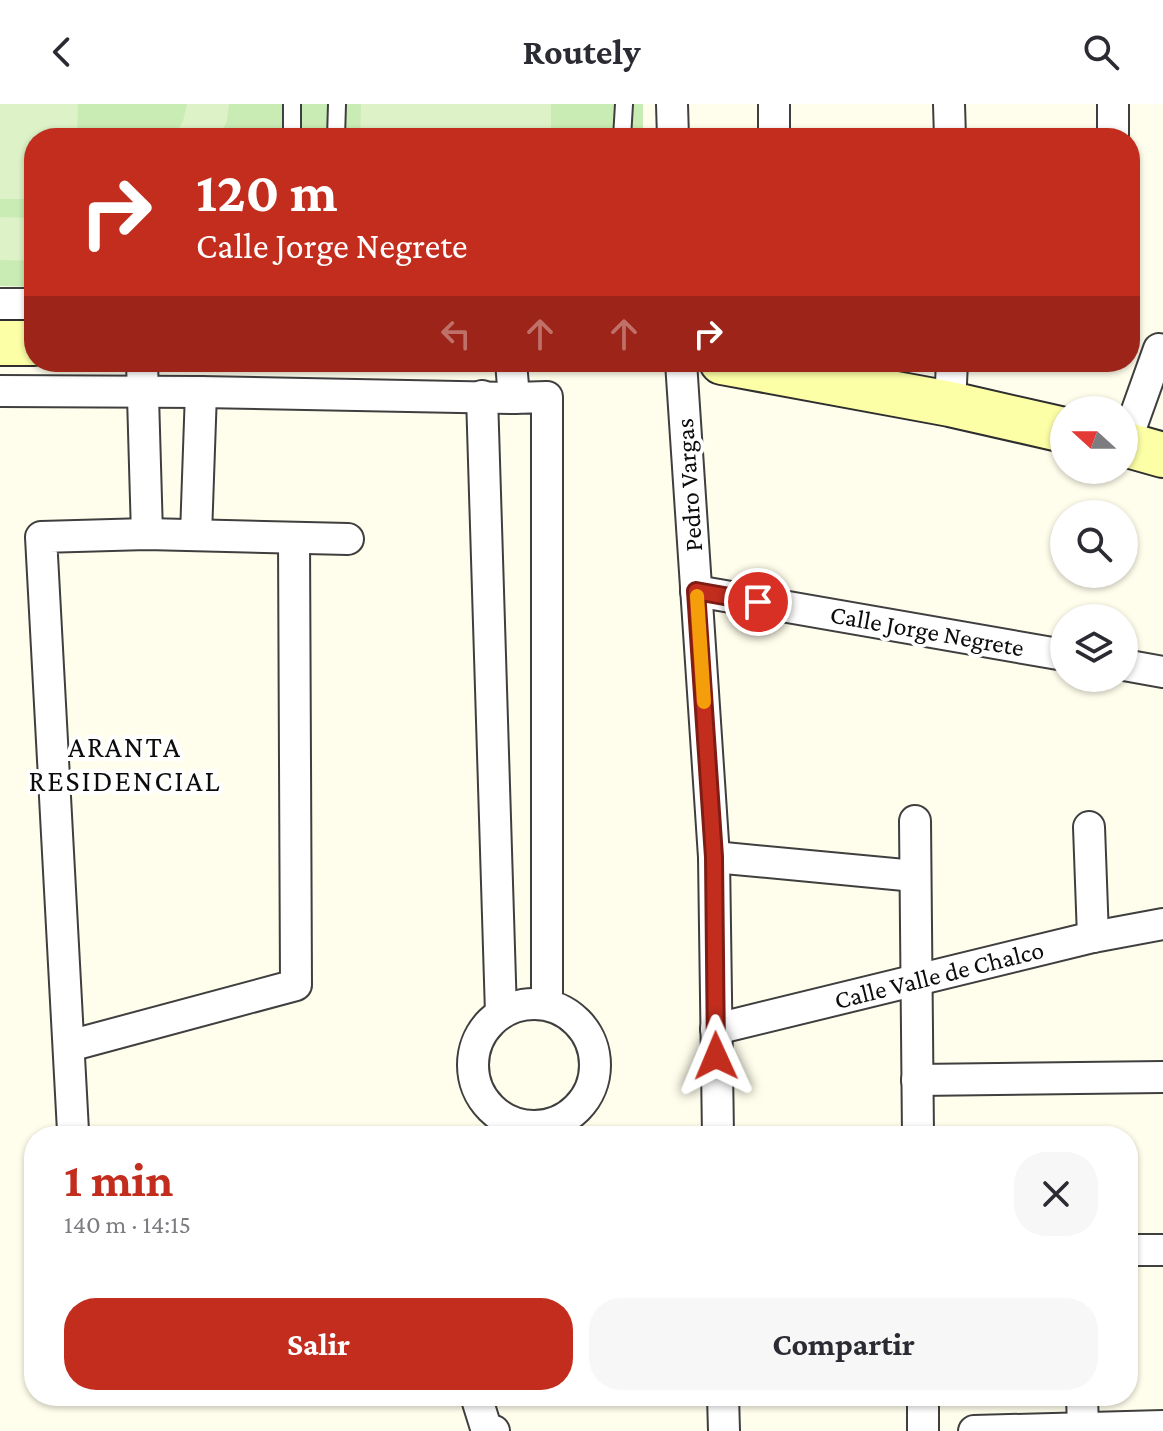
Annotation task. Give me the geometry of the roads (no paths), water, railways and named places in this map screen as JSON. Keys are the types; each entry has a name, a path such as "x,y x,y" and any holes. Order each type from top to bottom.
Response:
{"street":[{"path":"672,104 673,128"},
{"path":"774,104 774,128"},
{"path":"949,104 950,128"},
{"path":"1113,104 1113,128"},
{"path":"0,304 24,304"},
{"path":"0,343 24,343"},
{"path":"1138,441 1151,349"},
{"path":"143,372 147,534"},
{"path":"512,372 514,398"},
{"name":"Pedro Vargas","path":"682,372 714,857 718,1126"},
{"path":"831,372 951,383 1050,424"},
{"path":"0,391 547,397 547,1004"},
{"path":"196,535 201,392"},
{"path":"482,396 501,1013"},
{"path":"73,1126 41,537 147,534 348,539"},
{"path":"69,1046 296,985 294,538"},
{"name":"Calle Jorge Negrete","path":"696,591 1050,653"},
{"path":"1138,668 1163,672"},
{"path":"915,821 918,1126"},
{"path":"1089,827 1093,937"},
{"path":"714,857 915,876"},
{"name":"Calle Valle de Chalco","path":"716,1029 1093,937 1163,924"},
{"path":"522,1126 493,1111 482,1098 476,1084 473,1060 479,1037 489,1024 501,1013 531,1003 547,1004 576,1019 586,1031 596,1061 595,1077 580,1106 568,1117 547,1126"},
{"path":"917,1080 1163,1077"},
{"path":"1138,1250 1163,1250"},
{"path":"479,1406 486,1428 494,1431"},
{"path":"723,1406 724,1431"},
{"path":"923,1406 923,1431"},
{"path":"1082,1406 1083,1428"},
{"path":"974,1431 1159,1428"}],"lane":[{"path":"292,104 292,128"},
{"path":"336,128 337,104"},
{"path":"623,128 624,104"}],"district":[{"name":"ARANTA RESIDENCIAL","path":"125,763"}]}
